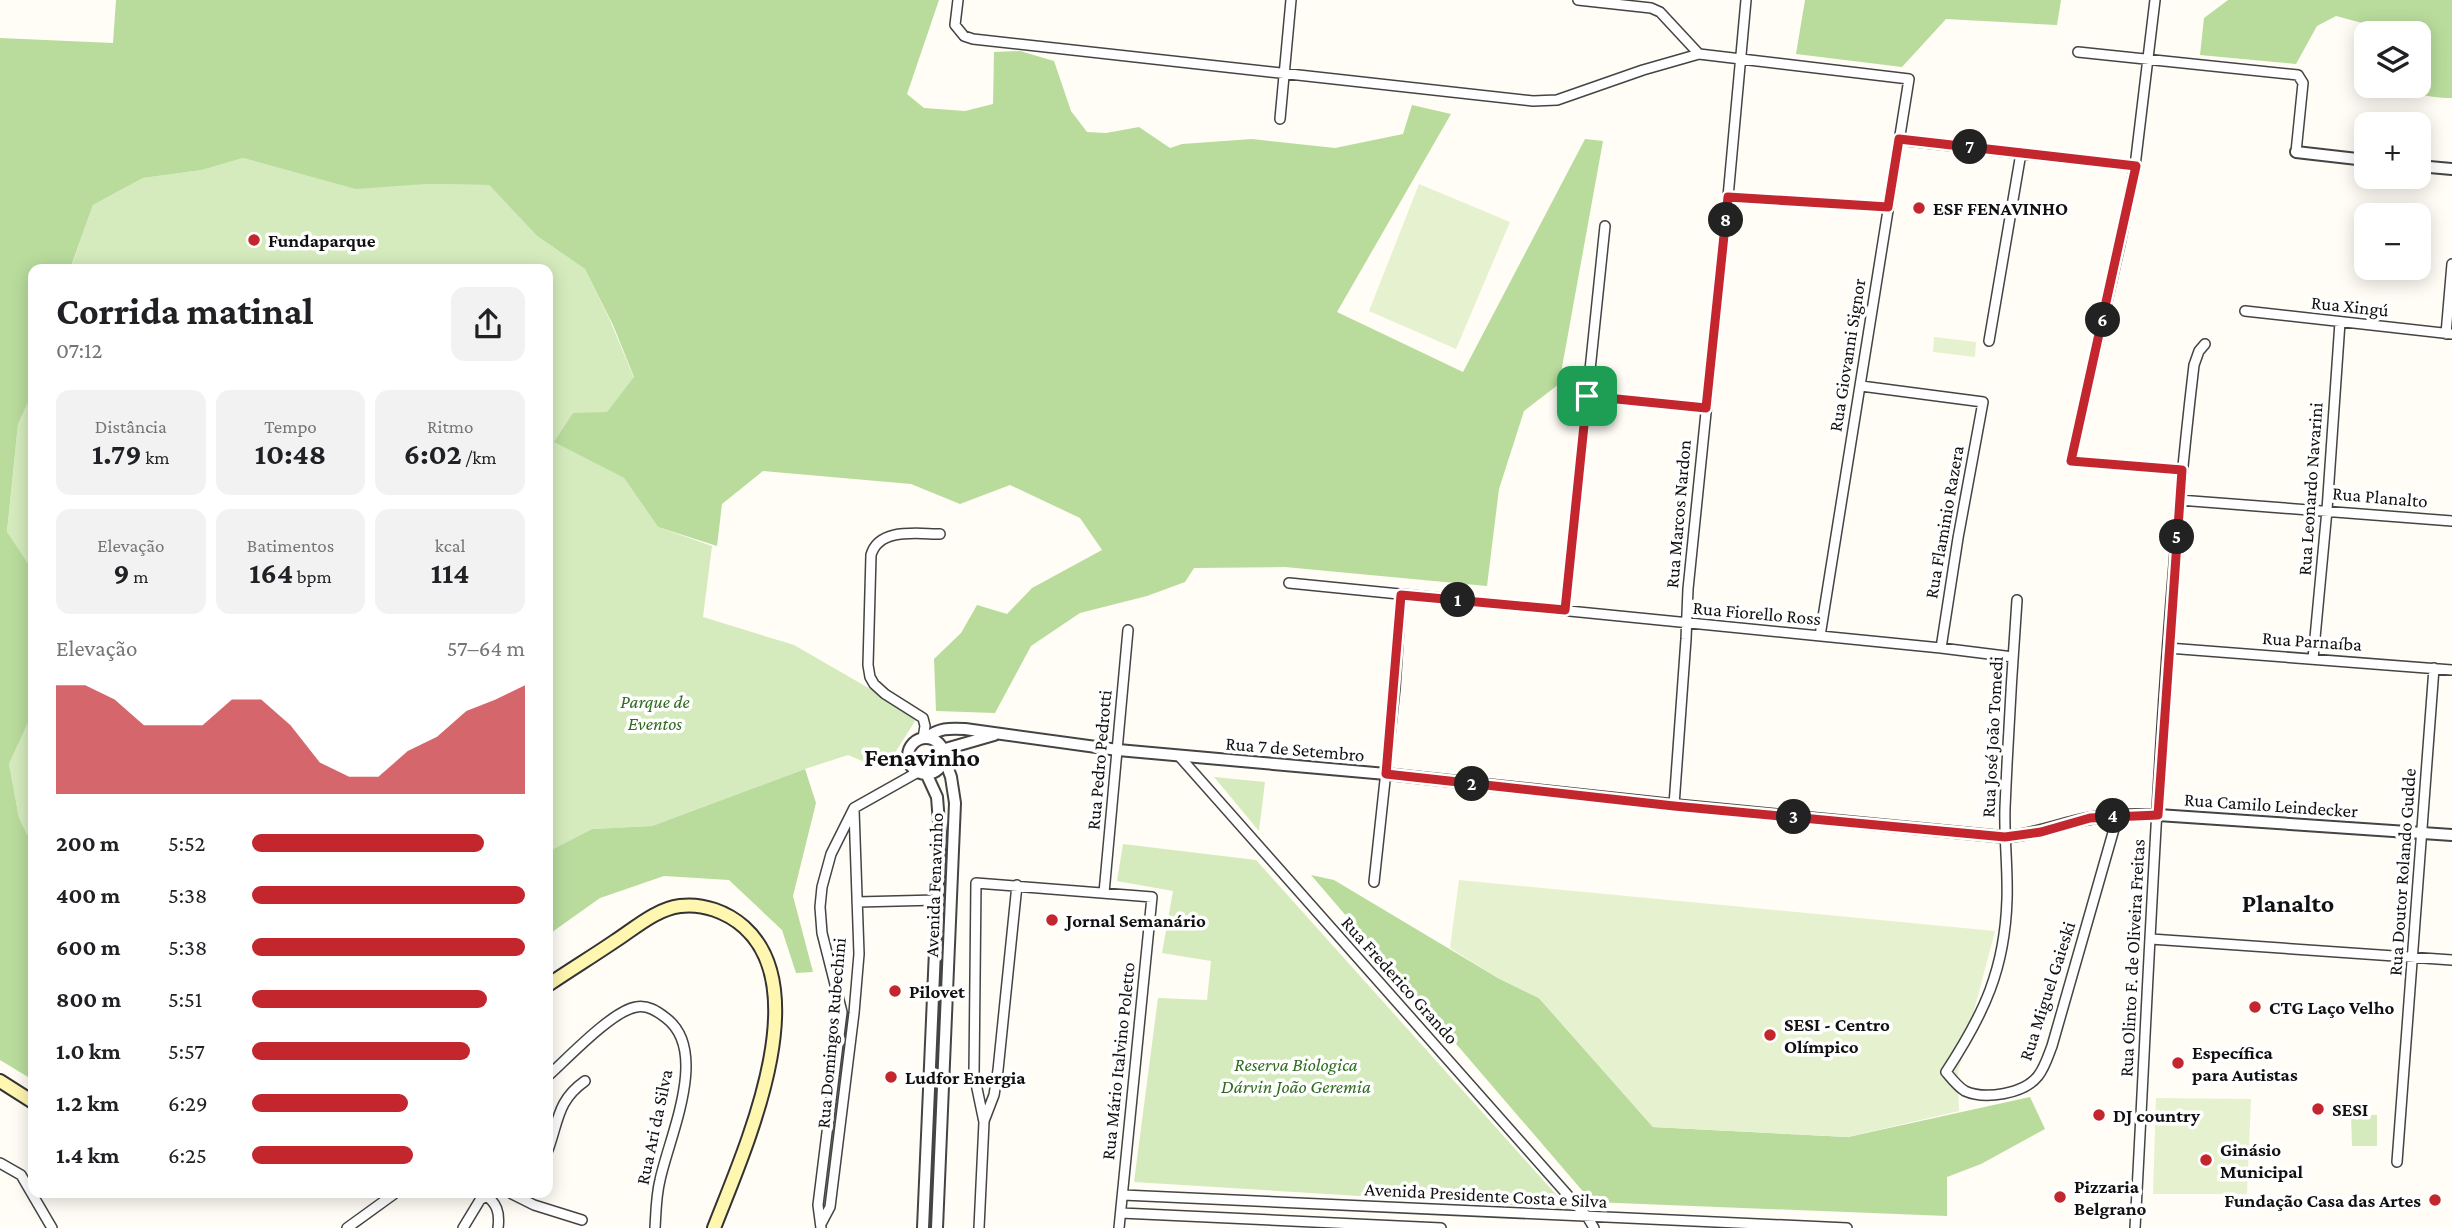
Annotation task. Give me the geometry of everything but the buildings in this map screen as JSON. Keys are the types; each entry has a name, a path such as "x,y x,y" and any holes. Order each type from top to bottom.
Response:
{"main road":[{"path":"553,982 651,916 679,906 723,912 755,936 773,975 776,1004 773,1034 767,1076 755,1122 714,1228"},
{"path":"0,1081 28,1099"}],"street":[{"path":"958,0 956,24 964,36 973,39 1534,101 1557,100 1699,54 1741,59"},
{"path":"1280,119 1291,0"},
{"path":"1578,0 1651,8 1660,12 1699,54"},
{"name":"Rua Marcos Nardon","path":"1674,806 1688,589 1746,0"},
{"path":"2154,0 2136,166 2071,461 2182,470"},
{"path":"2078,52 2298,75 2304,83 2296,152 2354,159"},
{"name":"Rua Giovanni Signor","path":"1741,59 1909,79 1820,636"},
{"path":"1899,139 2136,166"},
{"path":"1989,341 2021,153"},
{"path":"2431,167 2452,169"},
{"path":"1728,197 1888,207"},
{"path":"1565,610 1605,226"},
{"path":"2449,334 2452,264"},
{"name":"Rua Xingú","path":"2245,311 2449,334"},
{"name":"Rua Leonardo Navarini","path":"2313,659 2340,322"},
{"name":"Rua Olinto F. de Oliveira Freitas","path":"2135,1228 2179,500 2194,365 2205,344"},
{"name":"Rua Flaminio Razera","path":"1861,386 1983,402 1941,648"},
{"path":"1587,396 1706,408"},
{"name":"Rua Planalto","path":"2179,500 2452,521"},
{"path":"924,738 923,718 885,694 870,677 868,665 872,555 874,547 883,538 895,535 940,534"},
{"name":"Rua Fiorello Ross","path":"1289,583 2013,657"},
{"path":"1374,882 1401,595"},
{"name":"Rua José João Tomedi","path":"1946,1072 1985,1004 2001,958 2007,900 2005,837 2017,600"},
{"name":"Rua Pedro Pedrotti","path":"1104,893 1128,630"},
{"name":"Rua Parnaíba","path":"2168,648 2452,670"},
{"name":"Rua Doutor Rolando Gudde","path":"2397,1161 2434,668"},
{"name":"Rua 7 de Setembro","path":"924,738 945,728 1000,733 1118,750 1386,774 1674,806 2005,837"},
{"name":"Rua 7 de Setembro","path":"943,753 957,744 1000,733"},
{"path":"854,808 922,773 936,770 943,761 943,753 936,741 924,738 915,741 908,751 909,763 922,773"},
{"name":"Avenida Fenavinho","path":"937,1228 955,803 951,777 943,753"},
{"name":"Rua Frederico Grando","path":"1179,756 1594,1228"},
{"name":"Avenida Fenavinho","path":"922,773 937,797 940,814 923,1228"},
{"name":"Rua Domingos Rubechini","path":"821,1226 830,1206 859,954 854,808"},
{"name":"Rua Domingos Rubechini","path":"821,1226 818,1205 842,1012 822,933 820,908 822,887 831,854 854,808"},
{"name":"Rua Camilo Leindecker","path":"2005,837 2041,832 2090,818 2118,815 2158,815 2452,835"},
{"name":"Rua Miguel Gaieski","path":"1946,1072 1962,1090 1974,1094 2012,1091 2029,1084 2038,1076 2052,1046 2118,815"},
{"path":"939,869 952,869"},
{"path":"979,1228 984,1122 974,1074 976,883 1104,893"},
{"path":"984,1122 994,1095 998,1070 1017,885"},
{"name":"Rua Mário Italvino Poletto","path":"1104,893 1152,897 1119,1228"},
{"path":"857,902 937,900"},
{"path":"2151,939 2452,960"},
{"name":"Rua Ari da Silva","path":"553,1072 617,1015 637,1007 652,1008 669,1020 683,1039 686,1071 682,1098 660,1179 655,1228"},
{"path":"931,1034 946,1035"},
{"path":"553,1133 565,1099 571,1091 585,1082"},
{"path":"928,1119 942,1120"},
{"path":"0,1163 21,1175 28,1187"},
{"name":"Avenida Presidente Costa e Silva","path":"1123,1195 1847,1228"},
{"path":"34,1198 52,1228"},
{"path":"346,1228 388,1198"},
{"path":"463,1228 483,1198"},
{"path":"490,1198 499,1214 498,1228"},
{"path":"520,1198 582,1220"},
{"path":"924,1201 938,1202"},
{"path":"1333,1223 1334,1205"},
{"path":"1396,1208 1396,1226"},
{"name":"Avenida Presidente Costa e Silva","path":"1121,1213 1441,1228"}],"green space":[{"path":"116,0 939,0 907,94 924,108 965,111 993,104 994,52 1020,51 1054,61 1071,111 1087,132 1106,133 1139,127 1170,148 1182,144 1252,139 1335,148 1403,134 1412,105 1451,114 1337,312 1463,372 1585,139 1603,141 1559,384 1524,411 1499,489 1487,586 1285,567 1194,568 1185,582 1147,596 1080,613 1031,646 995,713 936,711 934,659 961,633 977,605 1007,614 1032,588 1102,550 1080,518 1010,485 960,504 911,484 763,471 722,504 717,546 658,527 624,478 554,442 573,413 607,412 634,377 613,325 585,269 537,236 489,185 425,184 356,189 243,158 202,170 143,178 93,205 72,264 28,264 28,403 18,424 7,532 28,564 28,723 9,764 19,818 28,836 28,1077 0,1060 0,38 113,43"},
{"path":"1805,0 2061,0 2057,25 1946,19 1902,67 1796,54"},
{"path":"2228,0 2452,0 2452,98 2431,97 2431,21 2355,21 2336,16 2317,26 2296,64 2200,55 2204,18"},
{"name":"Parque de Eventos","path":"243,158 299,173 425,184 489,185 537,236 585,269 634,378 607,413 555,442 624,478 658,527 712,546 703,617 794,645 917,718 884,770 848,755 652,826 592,829 553,850 553,264 72,264 93,205 143,178 202,170"},
{"path":"1419,184 1510,222 1456,349 1369,311"},
{"path":"1934,337 1976,342 1975,357 1933,352"},
{"path":"28,403 28,564 7,533 18,424"},
{"path":"28,723 28,836 19,818 9,764"},
{"path":"805,769 816,803 793,896 813,972 796,973 782,930 729,880 664,876 600,898 553,931 553,849 592,829 652,826"},
{"path":"1214,777 1265,782 1259,831"},
{"name":"Reserva Biologica Dárvin João Geremia","path":"1123,844 1256,860 1569,1209 1134,1182 1158,998 1207,1000 1211,961 1162,953 1173,891 1117,881"},
{"path":"1311,875 1334,880 1498,978 1539,998 1653,1127 1848,1137 2030,1097 2045,1129 1981,1164 1947,1177 1947,1216 1592,1202"},
{"name":"SESI - Centro Olímpico","path":"1459,880 1995,931 1958,1072 1959,1111 1848,1137 1653,1127 1539,998 1498,978 1450,948"},
{"path":"2156,1098 2251,1099 2247,1194 2153,1194"},
{"path":"2351,1115 2377,1115 2377,1146 2352,1146"}],"place":[{"name":"ESF FENAVINHO","path":"1919,208"},
{"name":"Fundaparque","path":"254,240"},
{"name":"Jornal Semanário","path":"1052,920"},
{"name":"Pilovet","path":"895,991"},
{"name":"CTG Laço Velho","path":"2255,1007"},
{"name":"SESI - Centro Olímpico","path":"1770,1035"},
{"name":"Específica para Autistas","path":"2178,1063"},
{"name":"Ludfor Energia","path":"891,1077"},
{"name":"SESI","path":"2318,1109"},
{"name":"DJ country","path":"2099,1115"},
{"name":"Ginásio Municipal","path":"2206,1160"},
{"name":"Pizzaria Belgrano","path":"2060,1197"},
{"name":"Fundação Casa das Artes","path":"2435,1200"}],"district":[{"name":"Fenavinho","path":"922,757"},
{"name":"Planalto","path":"2288,903"}],"route":[{"path":"1899,139 2136,166 2071,461 2182,470 2158,815 2090,818 2041,832 2005,837 1674,806 1386,774 1401,595 1565,610 1587,396 1706,408 1728,197 1888,207 1899,139"}]}
